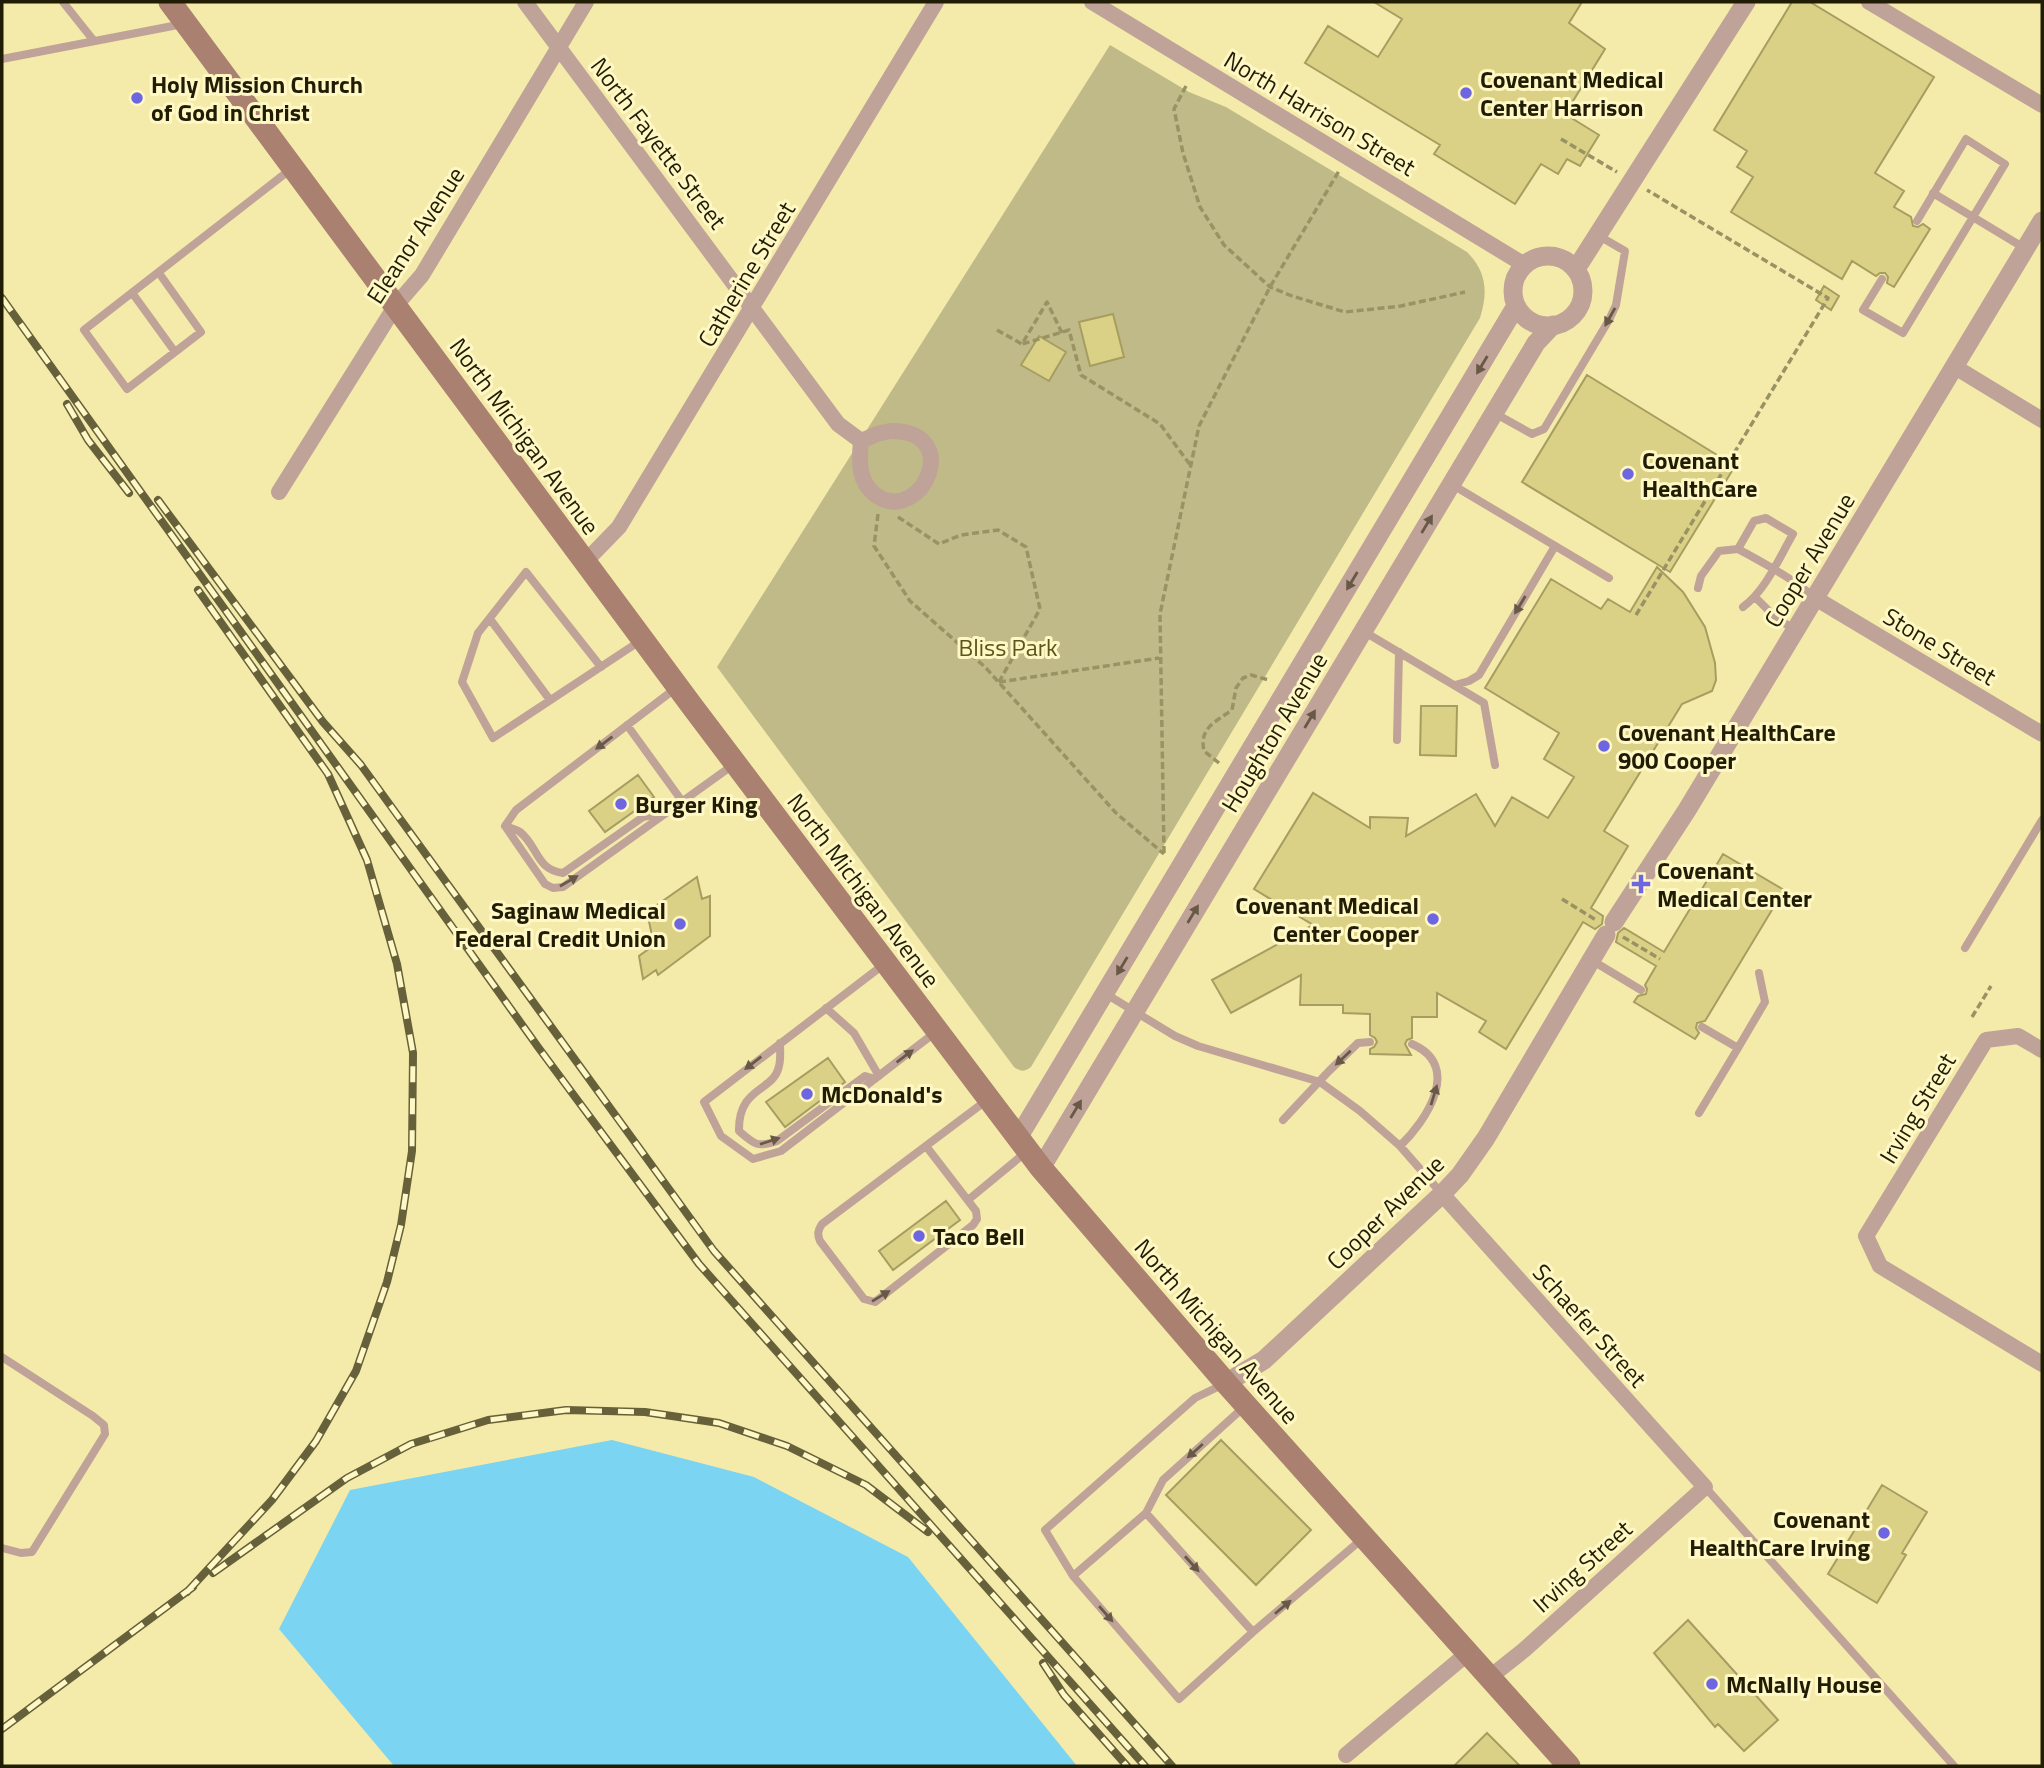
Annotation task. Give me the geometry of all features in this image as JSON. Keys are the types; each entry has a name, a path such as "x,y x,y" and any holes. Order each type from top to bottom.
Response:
{"main road":[{"name":"North Michigan Avenue","path":"170,2 585,562 1029,1152 1226,1383 1569,1766"}],"street":[{"name":"North Fayette Street","path":"525,2 838,424 861,441"},
{"name":"Eleanor Avenue","path":"279,492 396,305 422,275 586,2"},
{"name":"Catherine Street","path":"585,562 619,527 936,2"},
{"name":"North Harrison Street","path":"1092,2 1523,264"},
{"path":"1576,269 1746,2"},
{"path":"1869,2 2042,105"},
{"name":"Cooper Avenue","path":"1226,1383 1264,1360 1442,1194 1486,1138 1591,960 1796,630 2042,221"},
{"path":"1543,256 1562,260 1576,269 1581,275 1582,297 1578,309 1567,320 1553,325 1539,325 1526,318 1516,306 1515,279 1523,264 1543,256"},
{"name":"Houghton Avenue","path":"1029,1152 1105,993 1516,306"},
{"name":"Houghton Avenue","path":"1029,1152 1135,1012 1494,413 1536,344 1553,325"},
{"path":"1955,367 2042,420"},
{"path":"890,431 906,431 919,437 928,446 932,457 931,470 916,494 906,501 893,502 881,498 869,489 859,463 861,441 877,433 890,431"},
{"name":"Stone Street","path":"1815,598 2042,734"},
{"name":"Irving Street","path":"2042,1050 2018,1036 1986,1040 1866,1236 1880,1266 2042,1364"},
{"name":"Schaefer Street","path":"1442,1194 1704,1487"},
{"name":"Irving Street","path":"1489,1677 1524,1650 1704,1487"},
{"path":"1346,1755 1468,1653"}],"lane":[{"path":"63,2 94,41"},
{"path":"2,59 186,23"},
{"path":"1882,279 1863,310 1903,333 2006,164 1966,139 1917,220"},
{"path":"159,273 201,332 127,389 84,330 293,167"},
{"path":"1933,193 2025,249"},
{"path":"1494,413 1532,434 1544,429 1616,305 1625,251 1599,236"},
{"path":"133,293 175,352"},
{"path":"1451,484 1609,578"},
{"path":"1738,549 1754,521 1766,518 1793,534 1756,598 1744,607"},
{"path":"1455,685 1479,675 1555,546"},
{"path":"1698,588 1701,576 1719,551 1738,549 1797,583 1815,598"},
{"path":"601,667 526,572 478,633 462,682 493,738 550,700 601,667 643,639"},
{"path":"1756,598 1776,618 1796,630"},
{"path":"490,618 550,700"},
{"path":"1363,632 1484,703 1494,765"},
{"path":"1397,740 1399,652"},
{"path":"505,827 516,810 678,686"},
{"path":"627,725 682,801"},
{"path":"505,827 545,884 553,888 563,887 736,763"},
{"path":"505,827 520,831 544,866 553,872 563,873 643,817 668,812"},
{"path":"1965,948 2042,820"},
{"path":"1591,960 1641,990"},
{"path":"886,963 704,1102 721,1136 753,1159 781,1151 937,1031"},
{"path":"1699,1113 1765,1002 1759,973"},
{"path":"1105,993 1175,1036 1198,1046 1320,1082 1353,1105 1399,1146 1442,1194"},
{"path":"826,1008 854,1033 877,1077"},
{"path":"1702,1027 1738,1048"},
{"path":"1283,1120 1358,1043 1370,1042"},
{"path":"780,1043 779,1066 775,1074 744,1102 739,1117 739,1131 753,1144 764,1146 777,1141 865,1076 877,1077"},
{"path":"1399,1146 1415,1131 1432,1105 1438,1085 1436,1070 1430,1058 1421,1048 1412,1044"},
{"path":"926,1146 976,1211 977,1219 973,1225 875,1302 864,1299 820,1241 818,1232 822,1224 926,1146 989,1099"},
{"path":"968,1200 1029,1152"},
{"path":"2,1357 93,1416 104,1425 105,1434 32,1552 21,1553 2,1548"},
{"path":"1226,1383 1195,1398 1045,1530 1073,1576 1179,1699 1364,1537"},
{"path":"1073,1576 1146,1513 1163,1480 1246,1405"},
{"path":"1704,1487 1954,1766"},
{"path":"1146,1513 1253,1632"}],"path":[{"path":"1186,86 1174,109 1183,153 1200,207 1224,245 1270,287 1345,312 1401,306 1465,292"},
{"path":"1561,139 1623,175"},
{"path":"880,505 874,545 910,601 999,682 1116,813 1164,854 1160,614 1199,426 1270,287 1339,171"},
{"path":"1636,615 1828,298 1646,189"},
{"path":"1022,344 1046,302 1062,332"},
{"path":"997,330 1022,344 1069,330 1081,375 1160,424 1191,466"},
{"path":"890,511 939,544 961,535 998,530 1026,547 1040,609 999,682"},
{"path":"999,682 1160,658"},
{"path":"1219,763 1204,751 1202,739 1208,727 1231,710 1236,688 1242,678 1251,675 1269,680"},
{"path":"1972,1017 1992,986"}],"green space":[{"name":"Bliss Park","path":"1110,45 1189,92 1226,107 1467,252 1479,267 1485,291 1480,318 1031,1067 1022,1071 1014,1067 717,667"}],"water":[{"path":"612,1440 754,1477 908,1557 1077,1766 394,1766 279,1629 350,1490"}],"building":[{"name":"Covenant Medical Center Harrison","path":"1374,2 1582,2 1569,23 1605,49 1565,114 1599,135 1580,166 1567,159 1558,174 1541,164 1515,204 1434,154 1440,145 1305,63 1328,26 1378,57 1402,19"},
{"path":"1792,2 1810,2 1934,77 1875,173 1904,191 1894,207 1911,217 1913,226 1923,224 1930,229 1894,287 1887,283 1888,277 1885,273 1876,276 1852,261 1842,279 1731,212 1753,177 1737,167 1747,151 1714,130"},
{"path":"1824,286 1839,296 1831,310 1816,300"},
{"path":"1113,314 1124,357 1090,366 1079,322"},
{"path":"1039,336 1066,352 1049,381 1021,365"},
{"name":"Covenant HealthCare","path":"1587,375 1735,466 1670,572 1522,482"},
{"path":"1657,567 1683,592 1705,627 1715,663 1716,680 1712,691 1682,704 1604,831 1628,846 1591,908 1603,916 1602,924 1595,929 1583,922 1506,1049 1479,1032 1486,1021 1437,993 1437,1017 1412,1017 1412,1038 1405,1044 1411,1055 1370,1054 1370,1049 1377,1042 1370,1035 1370,1014 1343,1013 1343,1005 1300,1005 1301,975 1231,1013 1212,980 1313,925 1254,889 1313,793 1370,828 1370,817 1408,818 1406,836 1476,794 1495,826 1512,797 1548,818 1574,777 1544,759 1559,733 1485,688 1551,579 1601,609 1608,599 1630,612"},
{"path":"1421,706 1457,706 1456,756 1420,755"},
{"name":"Burger King","path":"638,775 654,797 605,832 589,811"},
{"path":"1723,854 1784,890 1705,1021 1697,1023 1699,1033 1695,1039 1634,1002 1638,996 1646,994 1645,985 1656,966 1616,942 1618,933 1624,928 1664,952"},
{"name":"Saginaw Medical Federal Credit Union","path":"697,877 702,899 710,896 710,936 658,975 656,970 643,979 639,956 654,945 647,912"},
{"name":"McDonald's","path":"828,1058 845,1082 785,1127 766,1102"},
{"name":"Taco Bell","path":"946,1201 960,1220 893,1270 879,1251"},
{"path":"1221,1440 1311,1530 1256,1585 1166,1495"},
{"name":"Covenant HealthCare Irving","path":"1882,1485 1927,1512 1902,1553 1906,1555 1877,1603 1828,1574"},
{"name":"McNally House","path":"1688,1620 1778,1720 1744,1751 1718,1724 1715,1727 1654,1653"},
{"path":"1487,1733 1520,1766 1454,1766"}],"railway":[{"path":"2,298 538,1047 699,1264 1145,1766"},
{"path":"67,404 88,440 129,493"},
{"path":"158,500 323,722 361,765 714,1251 1172,1766"},
{"path":"187,1592 272,1500 316,1441 356,1371 387,1282 401,1225 412,1151 413,1053 397,964 367,860 328,774 198,590"},
{"path":"213,1573 347,1478 411,1444 488,1420 566,1410 645,1412 719,1423 787,1446 866,1485 928,1532"},
{"path":"2,1729 193,1587"},
{"path":"1043,1663 1064,1695 1127,1766"}],"place":[{"name":"Covenant Medical Center Harrison","path":"1466,93"},
{"name":"Holy Mission Church of God in Christ","path":"137,98"},
{"name":"Covenant HealthCare","path":"1628,474"},
{"name":"Covenant HealthCare 900 Cooper","path":"1604,746"},
{"name":"Burger King","path":"621,804"},
{"name":"Covenant Medical Center","path":"1641,884"},
{"name":"Covenant Medical Center Cooper","path":"1433,919"},
{"name":"Saginaw Medical Federal Credit Union","path":"680,924"},
{"name":"McDonald's","path":"807,1094"},
{"name":"Taco Bell","path":"919,1236"},
{"name":"Covenant HealthCare Irving","path":"1884,1533"},
{"name":"McNally House","path":"1712,1684"}]}
